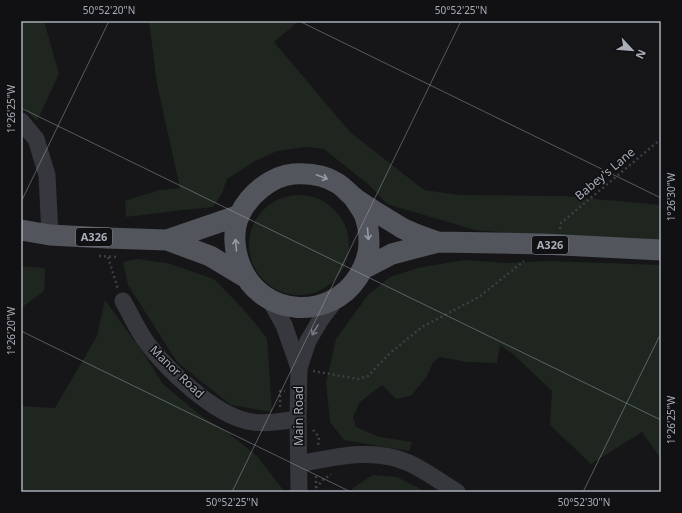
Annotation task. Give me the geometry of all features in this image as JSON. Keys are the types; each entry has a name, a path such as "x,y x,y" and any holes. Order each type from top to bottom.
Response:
{"main road":[{"path":"292,174 315,175 337,183 354,198 364,214 369,232 369,251 363,269 353,285 338,298 321,305 304,308 286,306 270,300 256,290 245,277 237,257 235,236 240,215 252,195 270,181 292,174"},
{"name":"A326","path":"354,198 404,229 438,242"},
{"name":"A326","path":"167,240 240,215"},
{"name":"A326","path":"21,230 50,234 107,238 167,240 210,256 245,277"},
{"name":"A326","path":"363,269 392,254 438,242 543,244 661,250"}],"street":[{"path":"21,121 36,139 47,175 50,234"},
{"name":"Main Road","path":"299,492 299,368 308,341 321,319 338,298"},
{"name":"Main Road","path":"270,300 284,325 299,368"},
{"name":"Manor Road","path":"122,301 147,343 169,367 197,394 226,414 247,421 266,423 298,419"},
{"name":"Main Road","path":"299,464 351,455 371,454 389,456 409,463 457,492"}],"path":[{"name":"Babey's Lane","path":"560,223 661,139"},
{"path":"120,257 108,257 122,301"},
{"path":"299,368 358,379 368,376 389,354 422,328 479,297 523,262"}],"shaded area":[{"path":"21,21 44,21 59,74 37,121 21,105"},
{"path":"149,21 299,21 274,42 350,132 424,190 459,195 563,196 661,205 661,244 475,230 387,204 369,185 324,149 305,147 277,151 255,161 227,179 222,193 213,207 126,217 125,201 159,190 180,188 157,84"},
{"path":"299,195 318,198 335,209 346,226 349,245 346,264 335,281 318,292 299,295 280,292 263,281 252,264 249,245 252,226 263,209 280,198"},
{"path":"137,259 167,263 214,279 244,310 267,338 272,412 231,405 177,362 128,285 123,262"},
{"path":"464,260 506,263 547,261 661,265 661,459 642,432 591,464 550,425 552,391 514,355 500,345 497,363 467,362 440,357 433,362 427,376 411,396 396,399 382,385 360,402 353,417 356,427 380,437 412,442 409,451 344,440 330,422 326,383 336,339 368,295 390,277 418,268"},
{"path":"21,266 45,268 44,291 21,308"},
{"path":"105,300 146,357 163,384 200,415 226,431 257,456 284,491 21,492 21,406 55,408 97,336"},
{"path":"373,475 397,477 426,492 351,492 353,488"}]}
